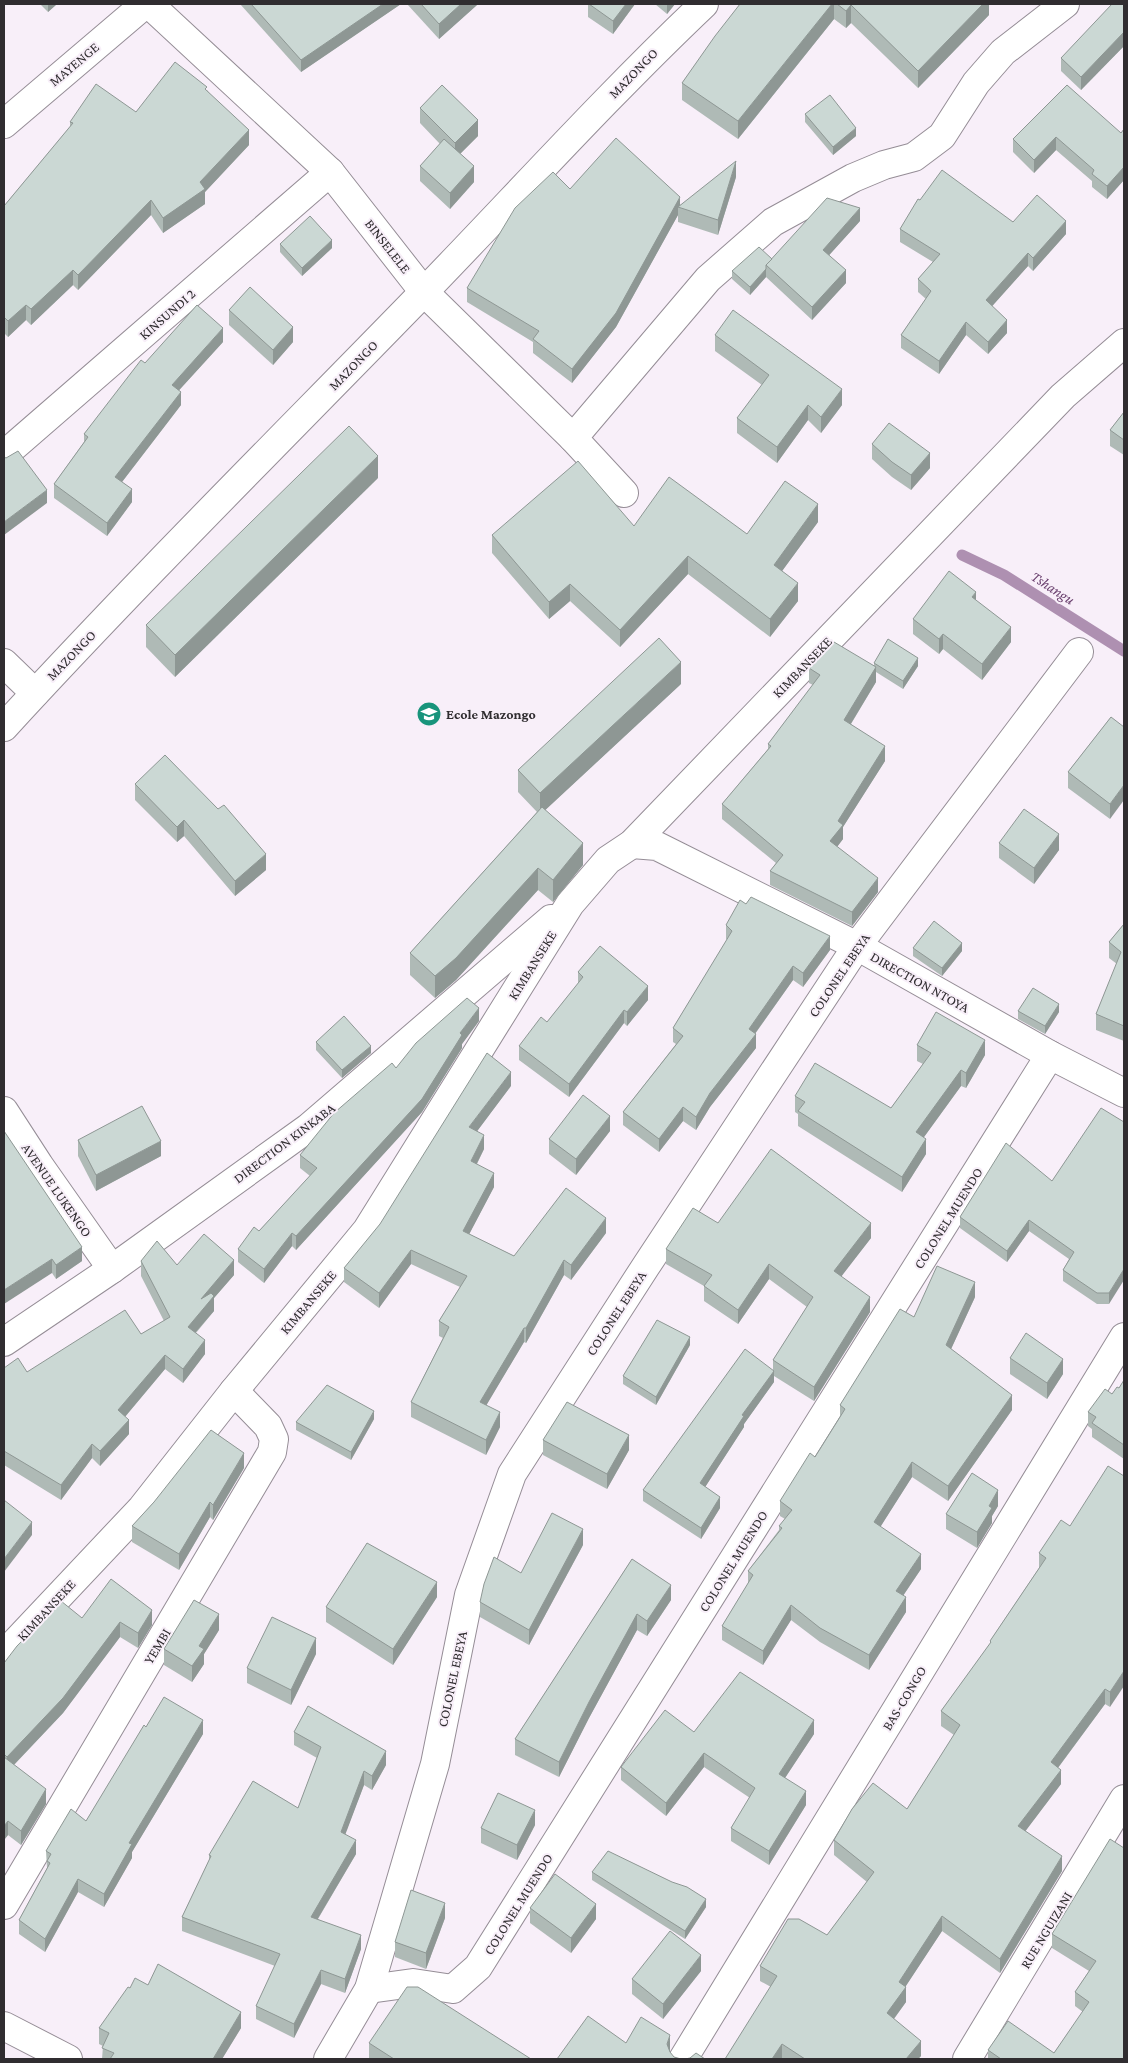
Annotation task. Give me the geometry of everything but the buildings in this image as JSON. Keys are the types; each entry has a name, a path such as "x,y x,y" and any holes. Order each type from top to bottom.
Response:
{"street":[{"name":"MAYENGE","path":"4,124 147,4"},
{"name":"BINSELELE","path":"147,4 330,172 424,292 573,438 624,493"},
{"name":"MAZONGO","path":"4,727 642,63 704,4"},
{"path":"573,438 708,279 773,222 853,178 884,165 914,158 942,136 976,83 1003,52 1065,4"},
{"name":"KINSUNDI 2","path":"4,455 330,172"},
{"name":"KIMBANSEKE","path":"10,1648 142,1508 234,1391 367,1230 570,904 608,860 632,844 1063,396 1124,343"},
{"name":"COLONEL EBEYA","path":"328,2059 369,1989 435,1764 469,1595 512,1474 646,1266 857,946 1079,652"},
{"path":"4,663 35,693"},
{"name":"DIRECTION NTOYA","path":"632,844 657,846 857,946 1050,1055 1124,1093"},
{"name":"DIRECTION KINKABA","path":"4,1342 112,1268 308,1128 570,904"},
{"name":"COLONEL MUENDO","path":"369,1989 413,1983 453,1989 478,1967 1050,1055"},
{"name":"AVENUE LUKENGO","path":"4,1111 38,1165 112,1268"},
{"name":"BAS-CONGO","path":"683,2059 1124,1337"},
{"name":"YEMBI","path":"4,1905 272,1452 274,1439 268,1426 234,1391"},
{"name":"RUE NGUIZANI","path":"967,2059 1124,1799"},
{"path":"4,2026 68,2059"}],"waterway":[{"name":"Tshangu","path":"962,555 1004,575 1124,651"}],"place":[{"name":"Ecole Mazongo","path":"429,714"}]}
